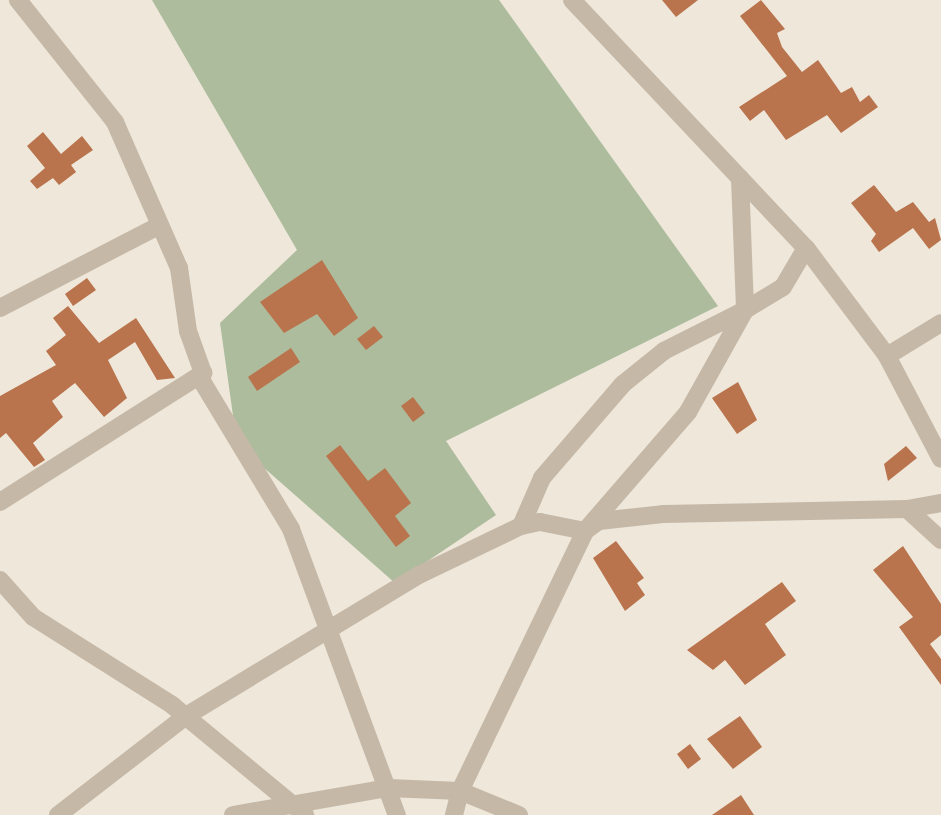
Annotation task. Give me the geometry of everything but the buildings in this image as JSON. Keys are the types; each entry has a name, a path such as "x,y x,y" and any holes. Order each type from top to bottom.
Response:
{"street":[{"path":"18,0 115,122 179,268 200,378 291,529 331,628 397,815"},
{"path":"572,0 806,248 887,356 941,459"},
{"path":"454,815 460,791 585,531 688,412 744,310 740,178"},
{"path":"0,308 160,225"},
{"path":"521,526 542,478 623,384 664,351 783,287 806,248"},
{"path":"887,356 941,323"},
{"path":"0,502 200,378"},
{"path":"58,815 186,716 331,628 521,526 540,522 585,531 599,521 663,514 907,509 941,503"},
{"path":"907,509 941,540"},
{"path":"0,580 33,617 186,716 300,811"},
{"path":"233,815 300,811 388,788 460,791 519,815"}],"green space":[{"path":"152,0 499,0 718,306 446,441 496,515 395,583 237,444 220,323 297,250"}]}
